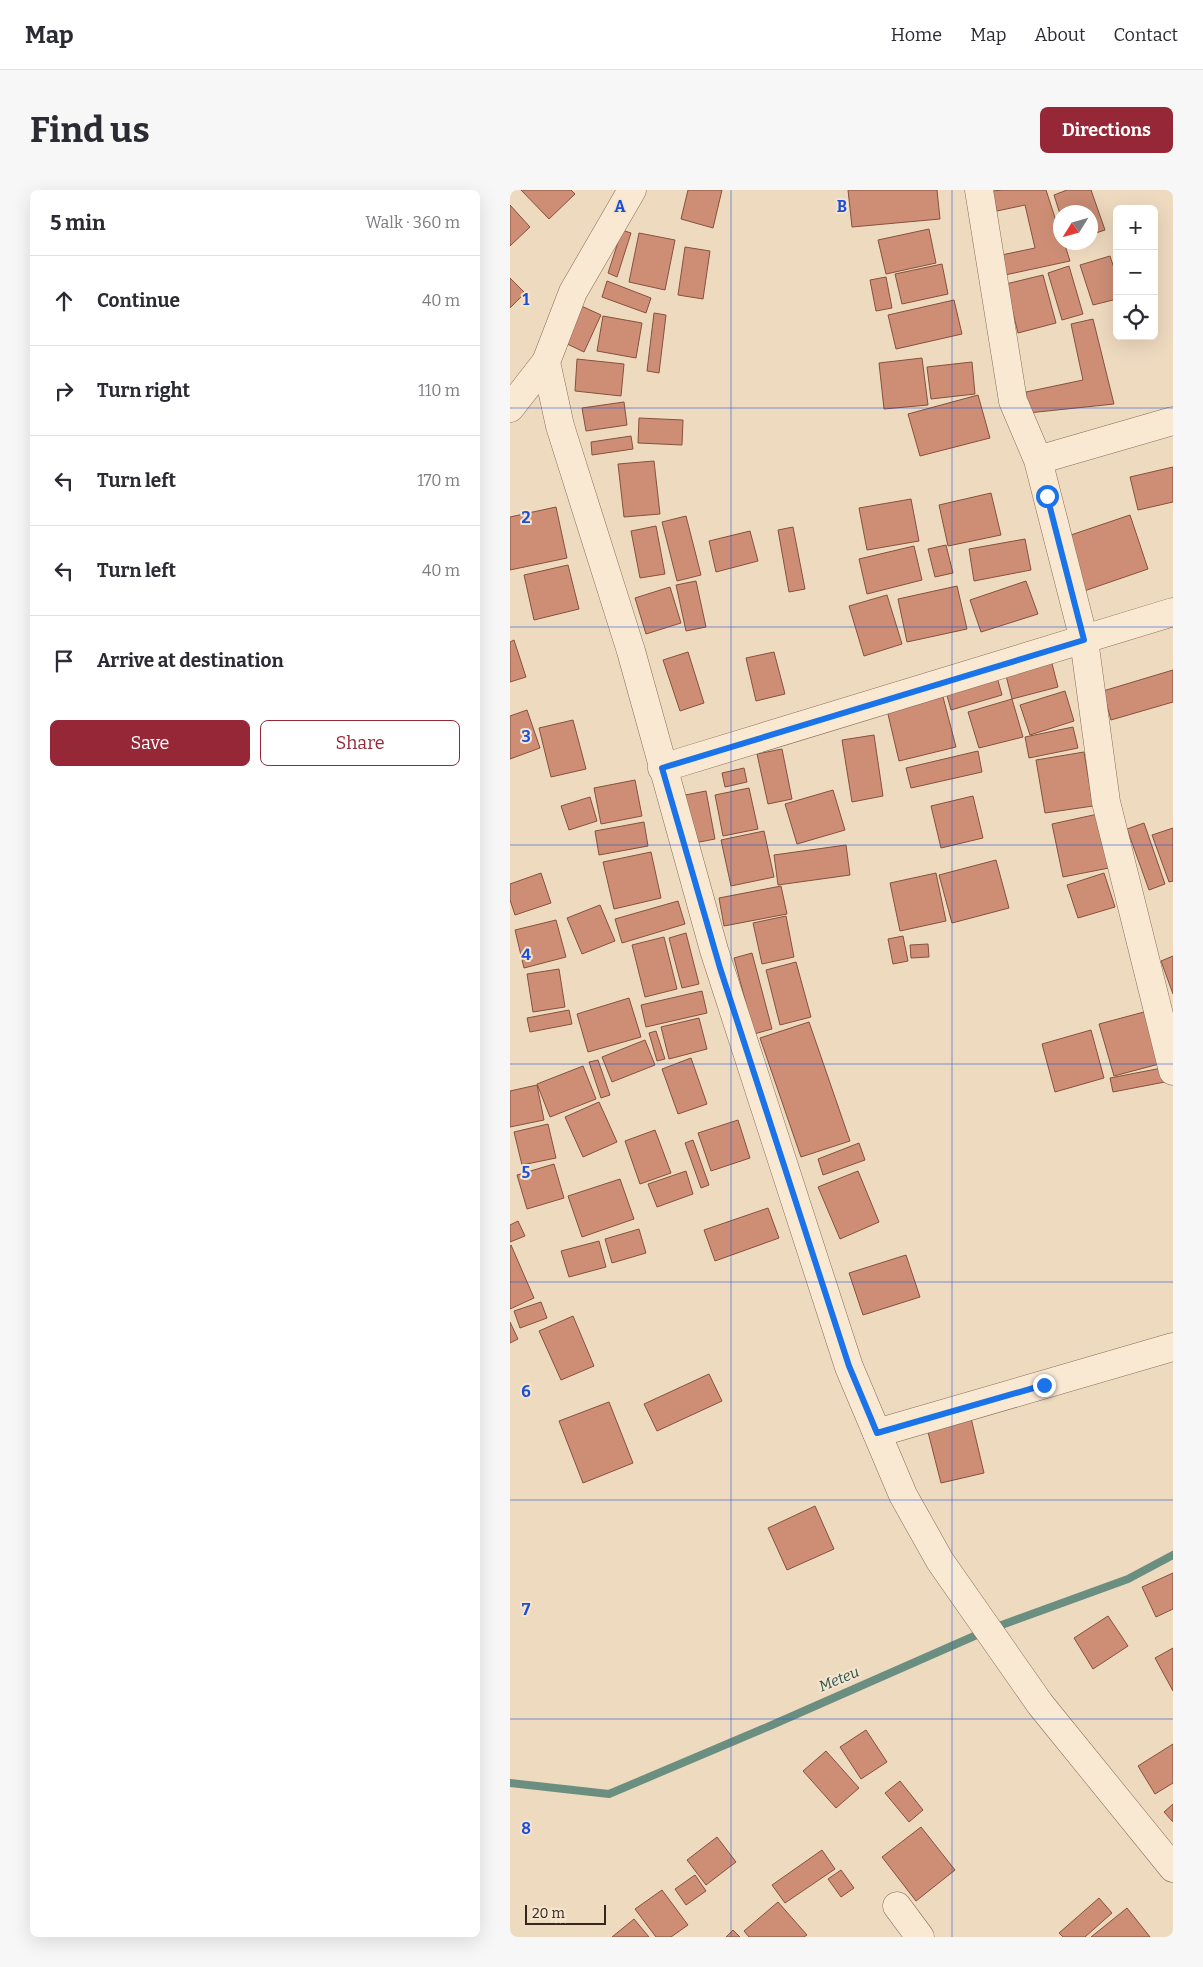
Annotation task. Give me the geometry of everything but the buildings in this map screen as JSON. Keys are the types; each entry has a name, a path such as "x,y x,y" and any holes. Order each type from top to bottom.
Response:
{"street":[{"path":"510,408 546,362 573,292 632,190"},
{"path":"979,190 1012,395 1038,460 1084,640 1106,802 1173,1071"},
{"path":"546,362 560,426 631,651 662,768 723,978 849,1366 903,1495 940,1561 1040,1704 1173,1868"},
{"path":"1038,460 1173,421"},
{"path":"662,768 1173,612"},
{"path":"877,1433 1173,1347"},
{"path":"897,1906 920,1937"}],"waterway":[{"name":"Meteu","path":"510,1783 609,1794 988,1630 1128,1579 1173,1555"}],"route":[{"path":"1044,1385 877,1433 849,1366 714,950 662,768 1084,640 1047,496"}]}
